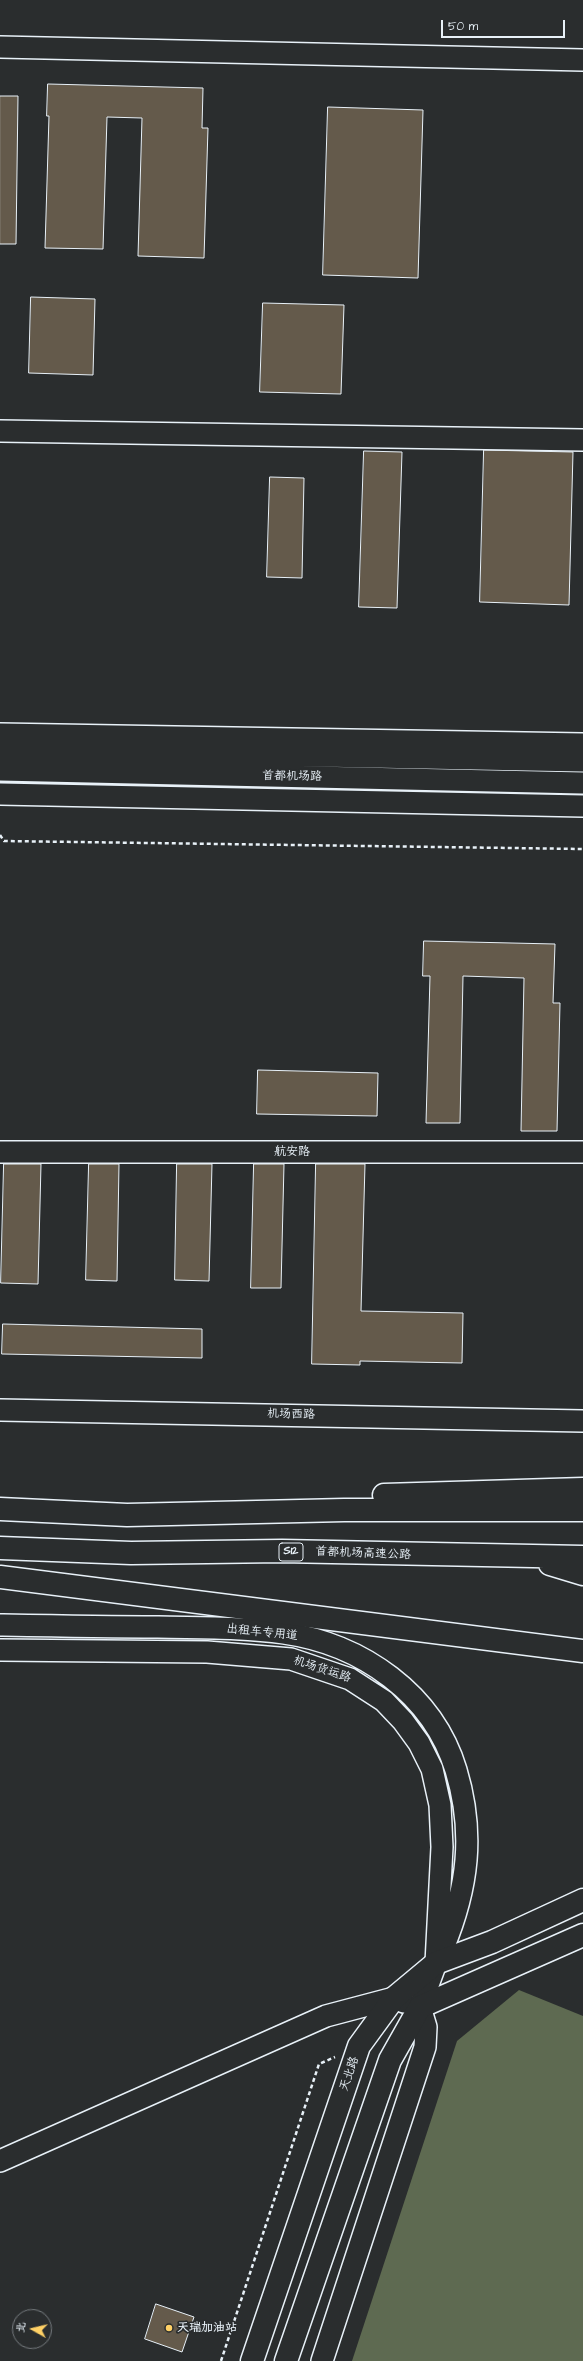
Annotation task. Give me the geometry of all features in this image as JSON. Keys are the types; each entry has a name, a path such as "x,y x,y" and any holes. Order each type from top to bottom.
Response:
{"main road":[{"path":"127,1515 258,1499 583,1489"},
{"path":"0,1510 127,1515 344,1510 583,1510"},
{"name":"首都机场高速公路","path":"0,1548 124,1553 282,1551 583,1557"},
{"path":"510,1556 528,1558 583,1574"},
{"path":"0,1577 583,1651"},
{"name":"天北路","path":"252,2361 359,2046 394,1998 436,1963 492,1942 583,1900"},
{"path":"286,2361 390,2060 420,2007 583,1935"}],"street":[{"path":"0,47 583,60"},
{"path":"0,431 583,440"},
{"path":"0,734 583,744"},
{"name":"首都机场路","path":"0,750 583,761"},
{"name":"首都机场路","path":"0,770 583,783"},
{"name":"首都机场路","path":"0,794 583,806"},
{"name":"航安路","path":"0,1152 583,1152"},
{"name":"机场西路","path":"0,1410 583,1421"},
{"name":"出租车专用道","path":"0,1625 220,1628 286,1633 314,1640 355,1654 392,1676 434,1721 451,1754 462,1791 467,1864 456,1916 436,1963"},
{"name":"机场货运路","path":"0,1650 248,1654 291,1659 316,1666 350,1678 368,1689 403,1721 419,1743 432,1770 440,1805 442,1847 436,1963 420,2007"},
{"path":"0,2161 326,2016 394,1998 420,2007 426,2028 425,2047 322,2361"}],"path":[{"path":"0,835 4,841 583,849"},
{"path":"221,2361 319,2064 359,2046"}],"green space":[{"path":"519,1990 583,2016 583,2361 352,2361 457,2041"}],"building":[{"path":"48,84 203,88 202,128 208,128 204,258 138,256 142,118 107,117 103,249 45,248 49,116 47,116"},
{"path":"0,96 18,96 16,244 0,244"},
{"path":"328,107 423,110 418,278 323,275"},
{"path":"31,297 95,299 93,375 29,373"},
{"path":"263,303 344,305 341,394 260,392"},
{"path":"484,450 573,452 569,605 480,602"},
{"path":"364,451 402,452 397,608 359,607"},
{"path":"270,477 304,478 302,578 267,577"},
{"path":"424,941 555,944 553,1003 560,1003 557,1131 521,1131 524,978 463,976 460,1123 426,1123 430,976 423,976"},
{"path":"258,1070 378,1073 377,1116 257,1114"},
{"path":"4,1164 41,1164 38,1284 1,1283"},
{"path":"89,1164 119,1164 117,1281 86,1280"},
{"path":"177,1164 212,1164 209,1281 175,1280"},
{"path":"254,1164 284,1164 281,1288 251,1288"},
{"path":"316,1164 365,1164 361,1311 463,1313 462,1363 360,1361 360,1365 312,1364"},
{"path":"3,1324 202,1329 202,1358 2,1354"},
{"name":"天瑞加油站","path":"156,2304 194,2317 182,2352 145,2339"}],"place":[{"name":"天瑞加油站","path":"169,2328"}]}
